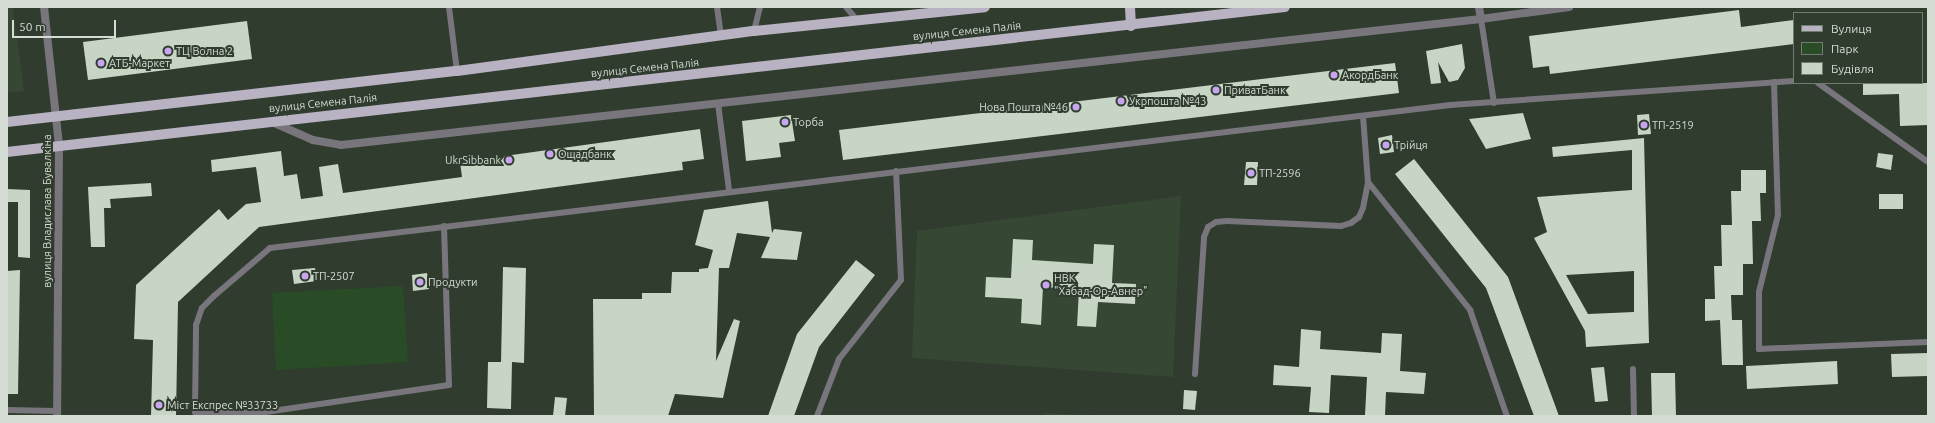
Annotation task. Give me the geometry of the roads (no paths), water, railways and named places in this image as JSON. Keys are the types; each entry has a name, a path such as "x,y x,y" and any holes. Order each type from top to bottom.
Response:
{"main road":[{"name":"вулиця Семена Палія","path":"7,122 56,115 457,71 754,31 856,19 985,7"},
{"path":"1130,7 1131,26"},
{"name":"вулиця Семена Палія","path":"7,152 269,121 1131,26 1285,7"}],"street":[{"name":"вулиця Владислава Бувалкіна","path":"44,7 59,145 57,414"},
{"path":"1479,7 1481,19"},
{"path":"269,121 313,140 341,145 1481,19 1569,7"}],"lane":[{"path":"449,7 457,71"},
{"path":"717,7 722,36"},
{"path":"754,31 760,7"},
{"path":"846,7 856,19"},
{"path":"1481,19 1494,103"},
{"path":"444,226 449,385 259,415 195,412 196,325 202,308 270,248 444,226 729,190 1450,105 1793,81"},
{"path":"1774,82 1778,215 1759,292 1759,349 1928,342"},
{"path":"1819,84 1928,162"},
{"path":"718,103 729,190"},
{"path":"1194,374 1204,237 1208,227 1216,222 1227,221 1341,226 1351,223 1358,217 1363,208 1368,182 1363,116"},
{"path":"817,416 839,359 902,280 896,171"},
{"path":"1368,182 1470,310 1507,416"},
{"path":"1633,369 1634,416"},
{"path":"7,410 57,414"}],"place":[{"name":"ТЦ Волна 2","path":"168,51"},
{"name":"АТБ-Маркет","path":"101,63"},
{"name":"АкордБанк","path":"1334,75"},
{"name":"ПриватБанк","path":"1216,90"},
{"name":"Укрпошта №43","path":"1121,101"},
{"name":"Нова Пошта №46","path":"1076,107"},
{"name":"Торба","path":"785,122"},
{"name":"ТП-2519","path":"1644,125"},
{"name":"Трійця","path":"1386,145"},
{"name":"Ощадбанк","path":"550,154"},
{"name":"UkrSibbank","path":"509,160"},
{"name":"ТП-2596","path":"1251,173"},
{"name":"ТП-2507","path":"305,276"},
{"name":"Продукти","path":"420,282"},
{"name":"НВК \"Хабад-Ор-Авнер\"","path":"1046,285"},
{"name":"Міст Експрес №33733","path":"159,405"}]}
